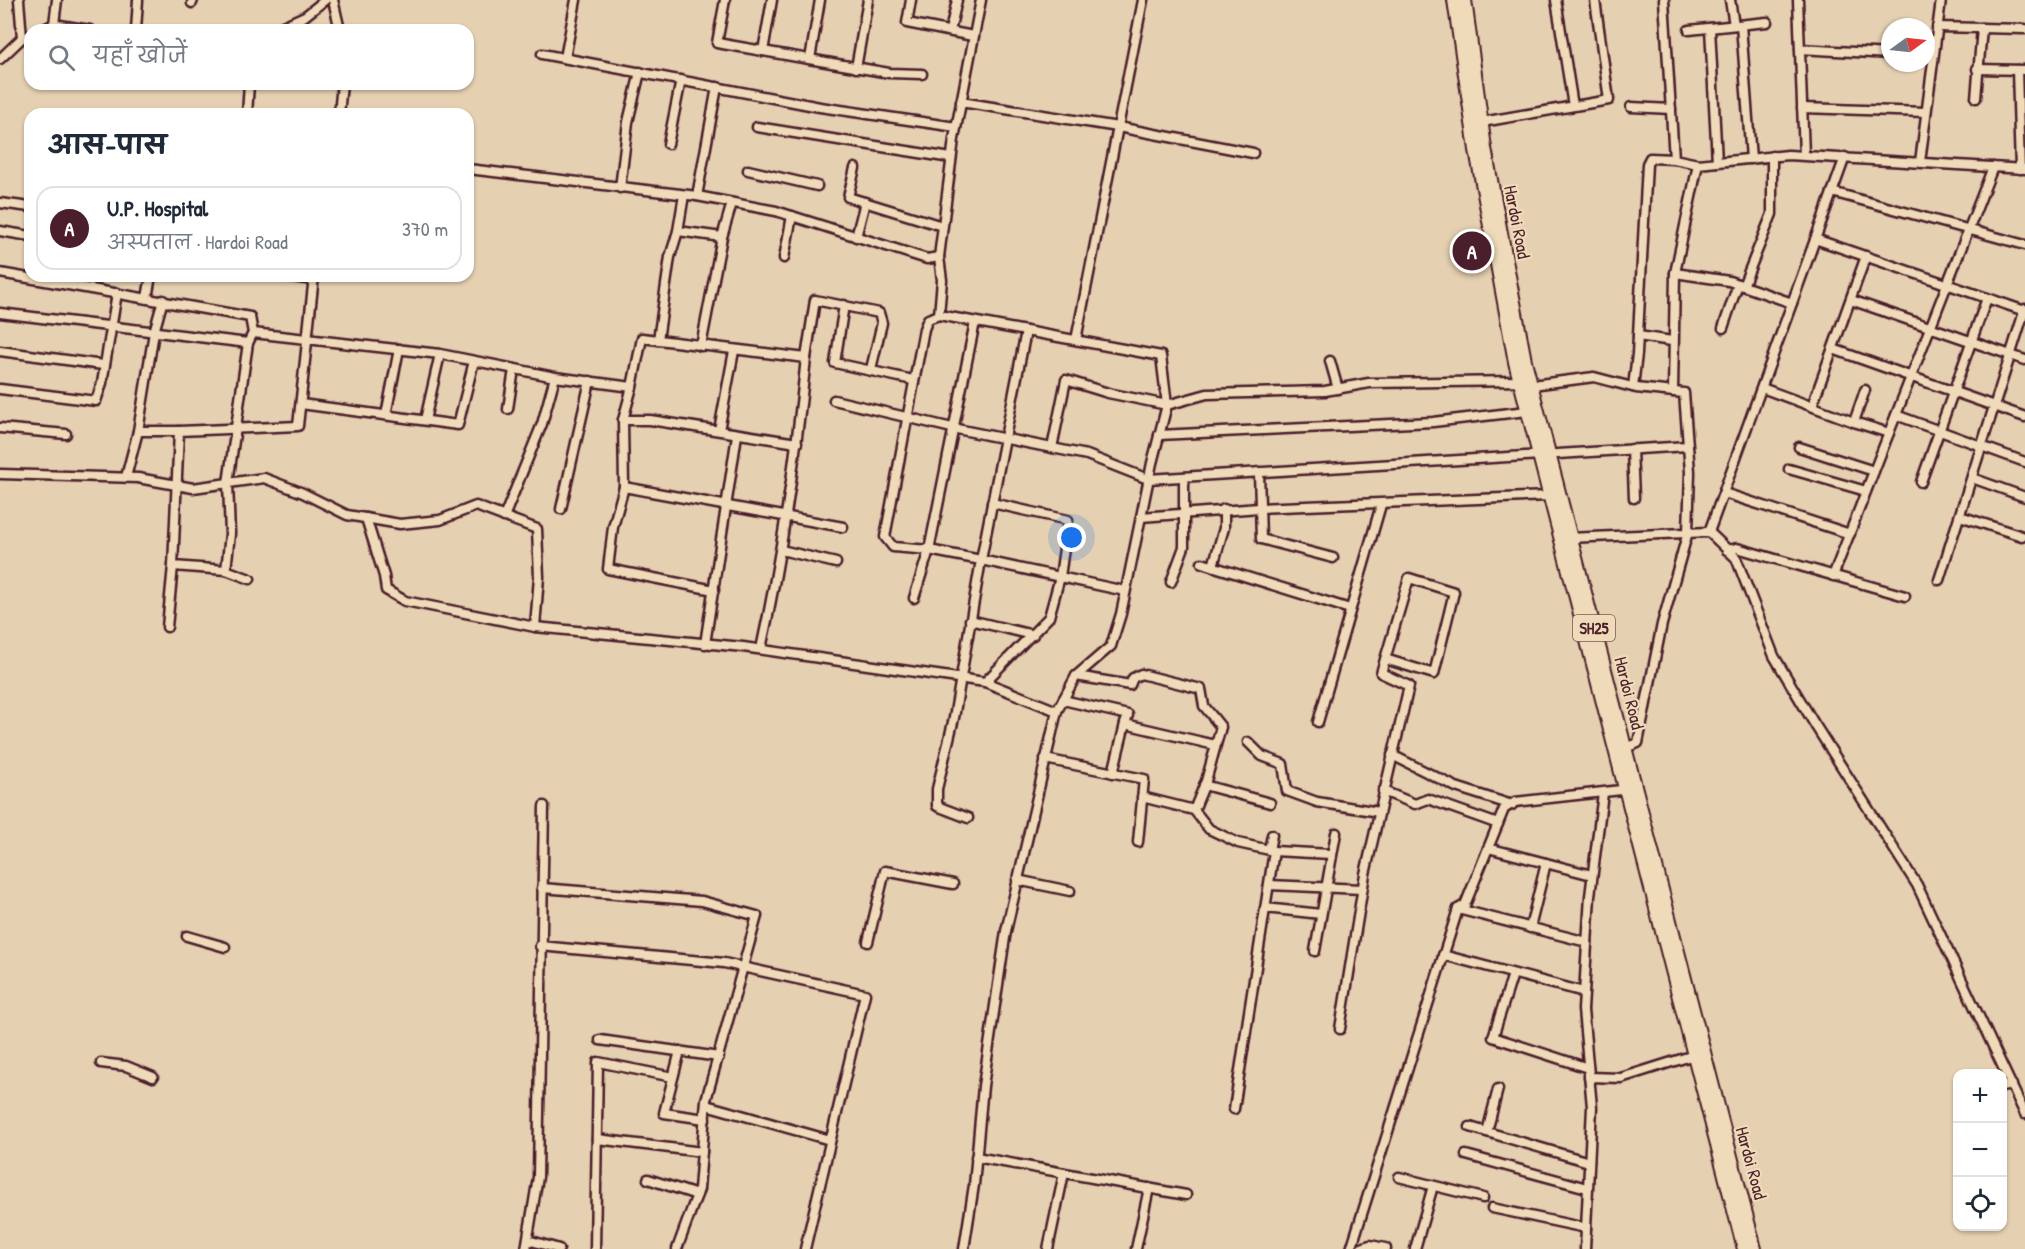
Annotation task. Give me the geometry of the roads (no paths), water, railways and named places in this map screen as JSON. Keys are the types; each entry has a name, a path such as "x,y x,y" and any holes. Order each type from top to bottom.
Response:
{"main road":[{"name":"Hardoi Road","path":"1454,0 1476,150 1526,383 1746,1245"},
{"name":"Hardoi Road","path":"1465,0 1482,122 1526,383 1527,411 1544,455 1549,496 1565,538 1625,748 1630,789 1694,1055 1746,1245"}],"street":[{"path":"19,0 24,26"},
{"path":"54,24 57,0"},
{"path":"136,24 138,0"},
{"path":"287,24 305,16 325,0"},
{"path":"333,0 339,24"},
{"path":"565,58 576,0"},
{"path":"725,0 717,43 856,68 922,74"},
{"path":"763,51 772,0"},
{"path":"810,59 820,0"},
{"path":"856,68 868,0"},
{"path":"911,0 907,23 973,36"},
{"path":"950,31 957,0"},
{"path":"939,315 942,280 939,257 951,158 981,0"},
{"path":"1076,340 1143,0"},
{"path":"1556,0 1573,106"},
{"path":"1482,122 1608,100 1595,0"},
{"path":"1664,0 1674,159"},
{"path":"1730,0 1738,25 1751,159"},
{"path":"1798,0 1804,155"},
{"path":"1935,35 1941,0"},
{"path":"1689,30 1767,22"},
{"path":"1937,27 2025,29"},
{"path":"1710,28 1717,162"},
{"path":"1976,98 1982,28"},
{"path":"0,59 24,39"},
{"path":"1800,49 1881,54"},
{"path":"542,54 820,107 956,127"},
{"path":"1633,387 1647,164 1650,158 1674,159 1698,164 1804,155 2023,169 2021,70 1977,69"},
{"path":"620,188 628,122 640,72"},
{"path":"1920,162 1929,72"},
{"path":"669,144 681,80"},
{"path":"697,196 717,87"},
{"path":"247,108 249,90"},
{"path":"340,108 341,90"},
{"path":"961,102 1118,127 1253,153"},
{"path":"1631,107 1671,109"},
{"path":"1802,108 1926,112"},
{"path":"756,128 951,158"},
{"path":"1723,328 1772,214 1772,156"},
{"path":"1709,532 1845,157"},
{"path":"1673,392 1672,341 1675,273 1698,164"},
{"path":"1833,576 1993,167"},
{"path":"855,168 848,197 942,226"},
{"path":"474,170 697,196 792,216 927,259 939,257"},
{"path":"748,170 817,186"},
{"path":"1832,192 2025,244"},
{"path":"657,340 670,257 678,231 684,195"},
{"path":"856,237 865,202"},
{"path":"0,203 24,206"},
{"path":"701,346 722,237 732,203"},
{"path":"784,258 792,216"},
{"path":"0,231 24,235"},
{"path":"678,231 722,237"},
{"path":"1815,239 2025,310 1939,580"},
{"path":"1812,406 1866,256"},
{"path":"0,273 24,277"},
{"path":"1675,273 1741,285 1792,303"},
{"path":"53,282 250,317 253,333 248,343 228,483 230,534 226,570"},
{"path":"147,298 150,282"},
{"path":"138,431 298,426 314,282"},
{"path":"0,389 96,400 102,383 109,326 117,293"},
{"path":"1922,482 1987,298"},
{"path":"126,477 138,431 154,332 163,300"},
{"path":"761,649 787,516 815,300 879,313 882,323 871,369"},
{"path":"1851,300 2025,360"},
{"path":"844,305 836,363 913,380"},
{"path":"0,313 248,343"},
{"path":"964,1249 983,1086 1004,942 1056,711 1076,676 1111,646 1125,591 1148,479 1167,405 1161,356 939,315 928,319 913,380 885,537 893,547 929,550 1125,591"},
{"path":"914,598 929,550 975,322"},
{"path":"968,818 938,806 937,789 954,718 959,678 1026,331"},
{"path":"253,333 441,354 514,369 632,387"},
{"path":"1638,336 1672,341"},
{"path":"714,590 608,569 613,527 624,487 623,420 642,338 806,358"},
{"path":"386,415 399,349"},
{"path":"1833,349 2025,417"},
{"path":"0,351 103,365"},
{"path":"719,430 734,351"},
{"path":"425,420 441,354"},
{"path":"301,404 458,425 474,361"},
{"path":"1330,361 1338,389"},
{"path":"508,409 514,369"},
{"path":"504,517 542,424 555,376"},
{"path":"1052,448 1066,380 1108,393 1167,405 1208,394 1338,389 1369,383 1526,383 1594,377 1633,387 1684,393 1688,446 1688,532 1662,624 1638,743 1625,748"},
{"path":"561,509 590,381"},
{"path":"1762,388 1889,433"},
{"path":"1854,422 1865,390"},
{"path":"834,400 952,428 1087,455 1148,479 1688,446"},
{"path":"1159,435 1433,422 1527,411"},
{"path":"1896,415 2025,462"},
{"path":"623,420 650,420 797,443"},
{"path":"0,428 66,434"},
{"path":"167,627 173,566 178,431"},
{"path":"705,644 737,435"},
{"path":"1799,447 1875,471"},
{"path":"1632,449 1634,498"},
{"path":"1789,470 1866,491"},
{"path":"1259,472 1261,538 1333,558"},
{"path":"0,474 126,477 193,488 264,478 303,493 347,515 400,524 441,520 476,506 537,529 539,577 535,627"},
{"path":"1171,582 1184,547 1184,477"},
{"path":"1972,478 2025,497"},
{"path":"624,487 843,527"},
{"path":"1724,493 1850,534"},
{"path":"1140,517 1185,515 1224,509 1381,505 1549,496"},
{"path":"985,682 1049,617 1060,577 1068,520 992,503"},
{"path":"1318,722 1381,505"},
{"path":"1213,567 1224,528 1224,509"},
{"path":"1960,516 2022,536"},
{"path":"366,518 384,576 386,590 405,601 535,627 761,649 985,682 1056,711"},
{"path":"1565,538 1709,532 1736,558 1774,656 1917,885 1999,1069"},
{"path":"1726,550 1737,548 1905,596"},
{"path":"781,550 836,563"},
{"path":"1202,563 1350,609"},
{"path":"173,566 226,570 250,579"},
{"path":"1340,1029 1362,889 1408,686 1381,673 1385,659 1409,578 1454,592 1434,674 1385,659"},
{"path":"970,620 1033,635"},
{"path":"1076,676 1130,685 1133,678 1141,674 1201,689 1204,706 1221,727 1194,810"},
{"path":"1063,700 1128,716 1113,773"},
{"path":"1125,724 1215,745"},
{"path":"1248,742 1262,756 1283,765 1287,791 1317,802 1379,812"},
{"path":"1392,755 1456,787 1512,805"},
{"path":"1045,759 1144,780 1138,842"},
{"path":"1204,784 1270,803"},
{"path":"1351,1249 1458,909 1465,904 1504,809 1512,805 1630,789"},
{"path":"1383,791 1415,804 1428,799 1498,824"},
{"path":"1585,1249 1592,1107 1584,992 1592,875 1603,793"},
{"path":"1142,796 1194,810 1209,829 1238,843 1272,850 1331,854"},
{"path":"544,806 538,1177 527,1244 559,1249"},
{"path":"1315,951 1336,833"},
{"path":"1234,1108 1269,885 1272,835"},
{"path":"1488,848 1592,875"},
{"path":"1530,928 1546,863"},
{"path":"868,942 885,871 953,884"},
{"path":"1017,880 1070,891"},
{"path":"1269,885 1362,889"},
{"path":"542,888 702,901 757,916 706,1105 697,1195 677,1249"},
{"path":"1265,908 1321,914"},
{"path":"1458,909 1587,942"},
{"path":"187,936 225,947"},
{"path":"540,946 660,956 743,968 865,994 805,1249"},
{"path":"1443,955 1584,992"},
{"path":"1514,974 1493,1037 1588,1073 1621,1078 1694,1055"},
{"path":"600,1040 719,1057"},
{"path":"680,1051 664,1113 705,1119"},
{"path":"595,1249 598,1062 673,1077"},
{"path":"101,1063 126,1066 153,1077"},
{"path":"2007,1086 2025,1114"},
{"path":"1487,1132 1498,1089"},
{"path":"706,1105 831,1140"},
{"path":"1470,1127 1589,1162"},
{"path":"597,1139 702,1152"},
{"path":"1466,1155 1587,1188"},
{"path":"976,1157 1186,1195"},
{"path":"1048,1249 1064,1173"},
{"path":"1399,1177 1483,1198"},
{"path":"648,1179 697,1195"},
{"path":"1415,1249 1433,1186"},
{"path":"1136,1249 1149,1188"},
{"path":"1492,1208 1586,1228"},
{"path":"1362,1249 1370,1246 1385,1249"}],"place":[{"name":"U.P. Hospital","path":"1472,251"}]}
